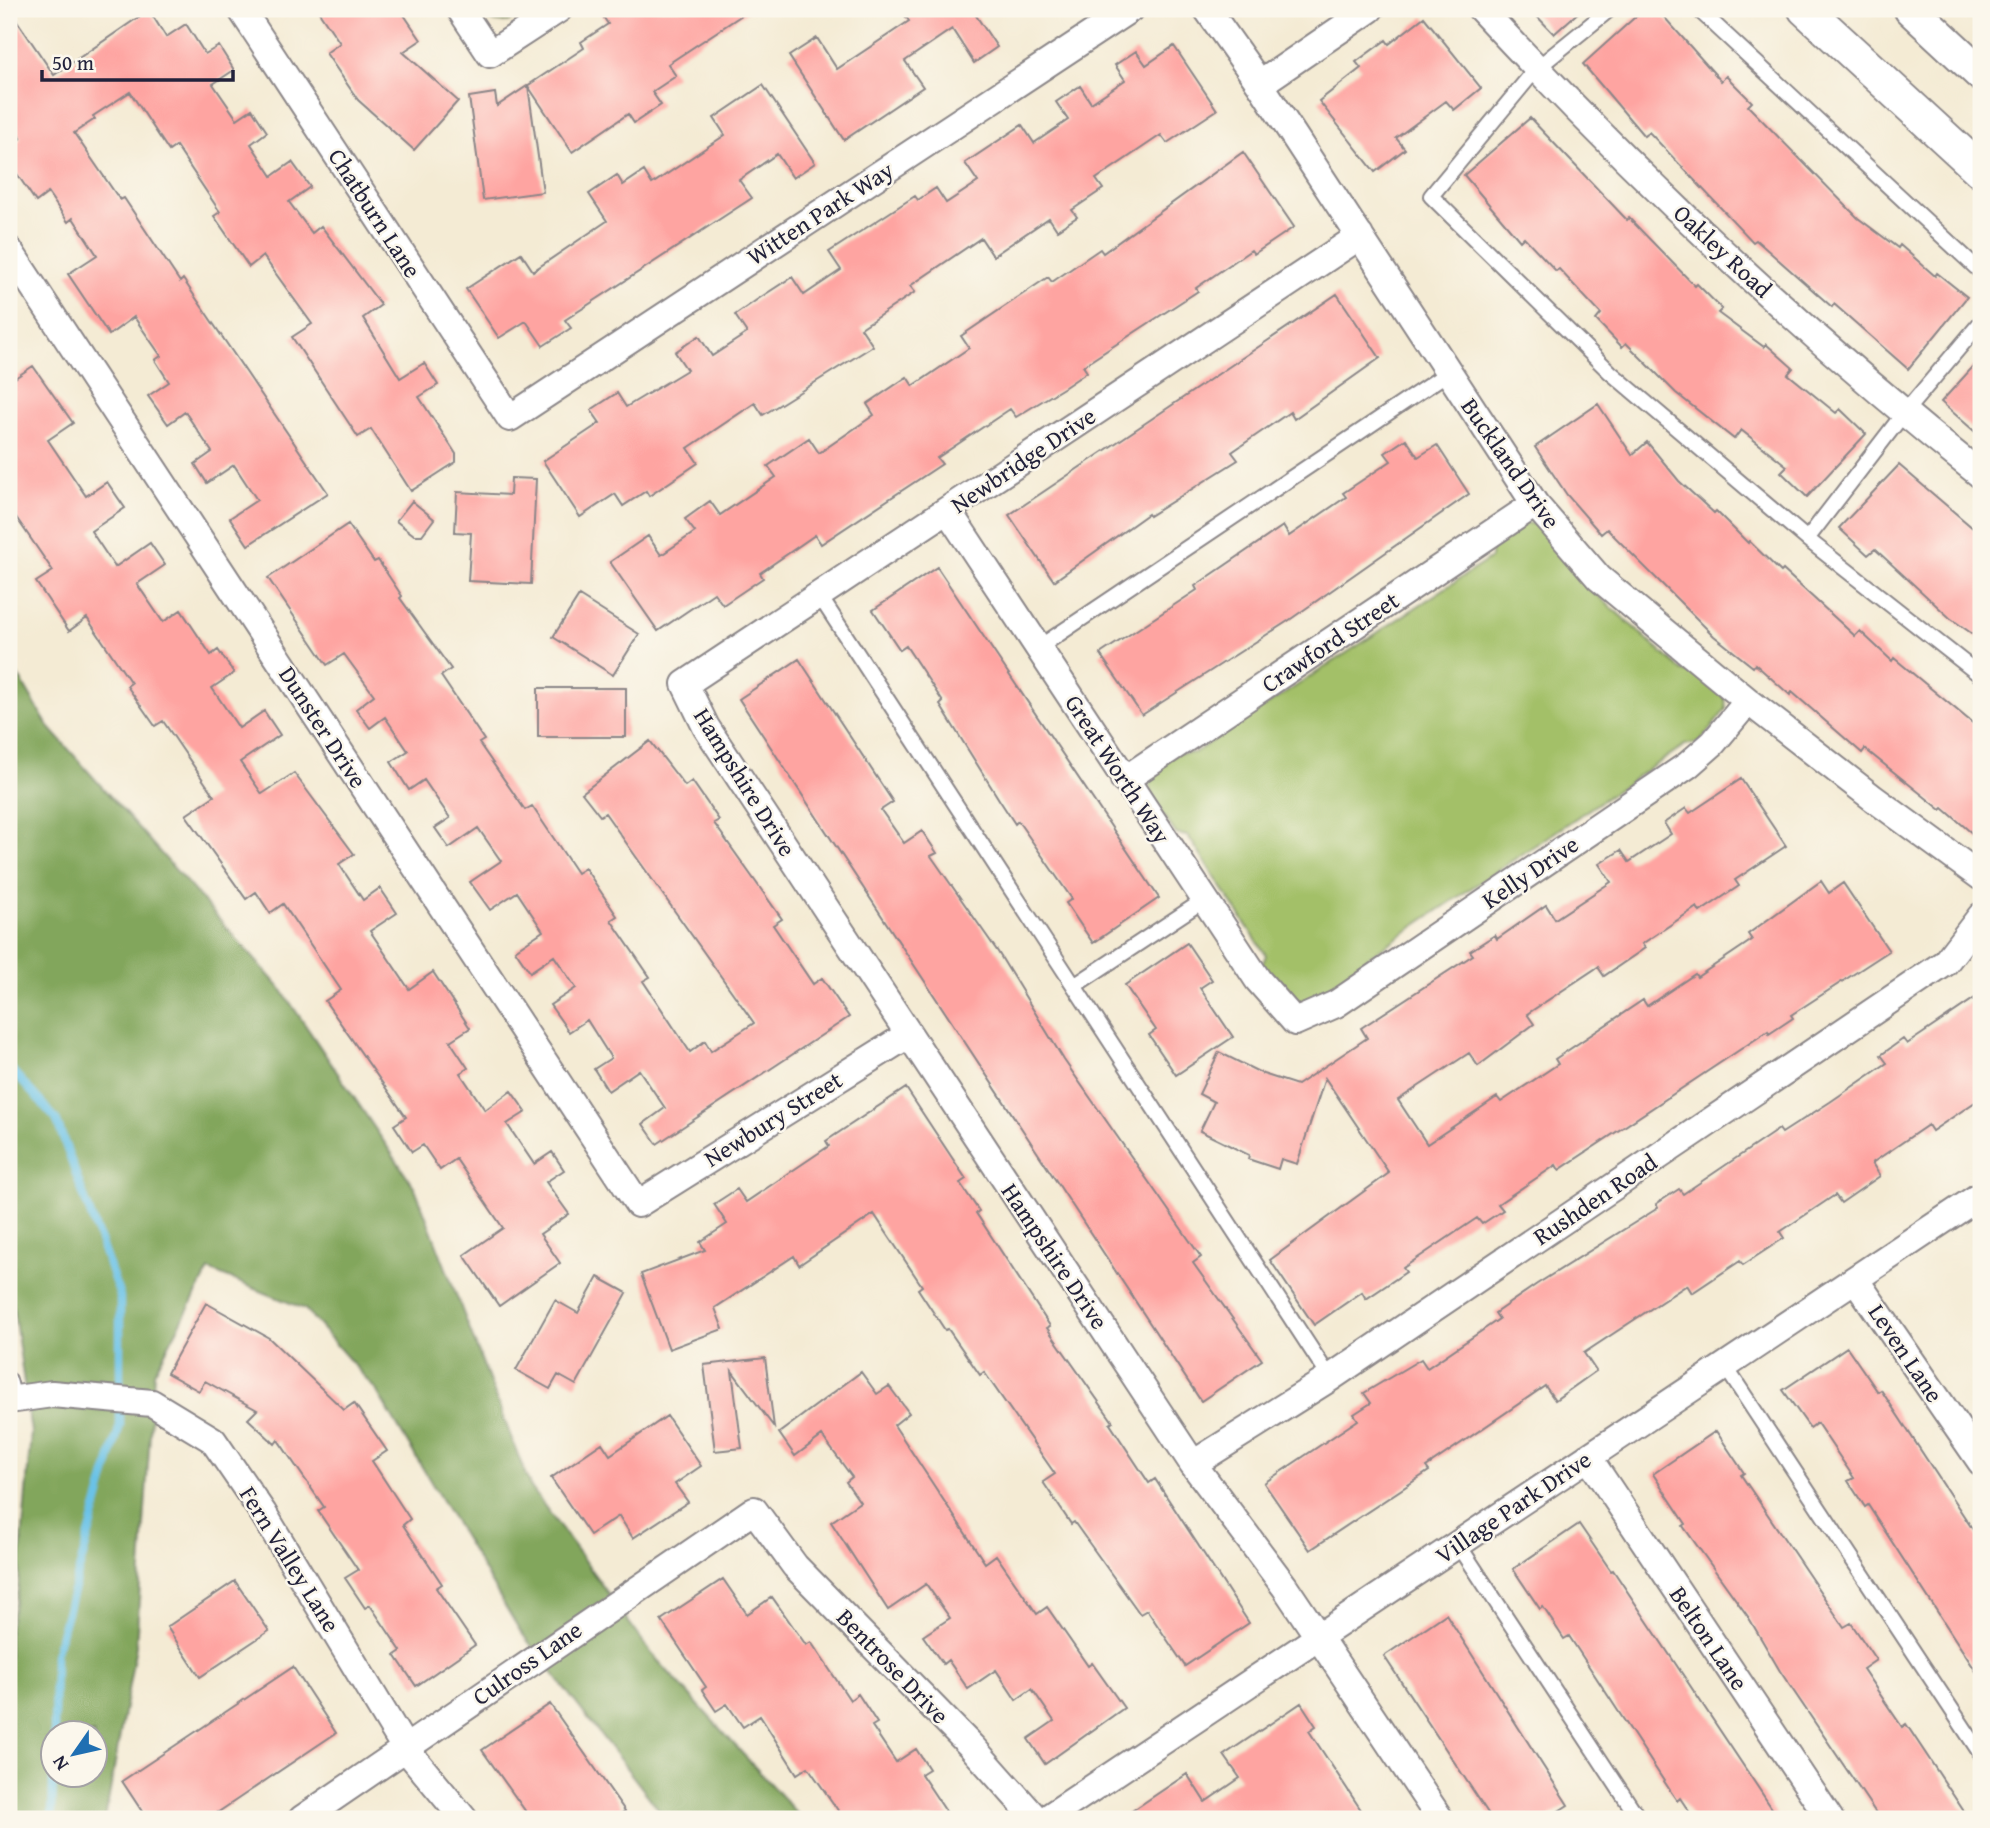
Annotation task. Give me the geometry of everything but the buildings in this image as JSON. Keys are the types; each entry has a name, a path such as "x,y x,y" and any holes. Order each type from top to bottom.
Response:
{"street":[{"name":"Chatburn Lane","path":"241,9 510,418"},
{"path":"460,9 490,54 559,9"},
{"name":"Witten Park Way","path":"510,418 1130,9"},
{"name":"Buckland Drive","path":"1207,9 1260,84 1535,504 1600,578 1748,701 1981,877"},
{"path":"1260,84 1370,9"},
{"name":"Oakley Road","path":"1481,9 1536,69 1697,228 1904,413 1981,475"},
{"path":"1805,9 1981,171"},
{"path":"1911,9 1981,74"},
{"name":"Newbridge Drive","path":"685,684 1360,236"},
{"name":"Dunster Drive","path":"9,250 638,1204"},
{"name":"Crawford Street","path":"1124,780 1535,504"},
{"name":"Great Worth Way","path":"948,510 1258,980 1295,1022"},
{"name":"Hampshire Drive","path":"685,684 706,727 1193,1465 1258,1549 1440,1819"},
{"name":"Kelly Drive","path":"1295,1022 1336,1004 1688,765 1713,743 1748,701"},
{"name":"Rushden Road","path":"1193,1465 1330,1378 1945,963 1981,916"},
{"name":"Newbury Street","path":"638,1204 908,1035"},
{"name":"Village Park Drive","path":"1046,1819 1981,1195"},
{"name":"Leven Lane","path":"1856,1279 1981,1462"},
{"name":"Fern Valley Lane","path":"10,1393 52,1394 152,1404 214,1440 263,1513 405,1748 464,1819"},
{"name":"Belton Lane","path":"1588,1457 1830,1819"},
{"name":"Culross Lane","path":"302,1819 754,1510"},
{"name":"Bentrose Drive","path":"754,1510 795,1566 972,1747 1036,1819"}],"lane":[{"path":"1610,9 1536,69 1430,196 1611,372 1807,539 1981,676"},
{"path":"1698,9 1981,272"},
{"path":"1807,539 1904,413 1981,322"},
{"path":"1038,648 1448,372"},
{"path":"819,595 1330,1378"},
{"path":"1074,986 1204,900"},
{"path":"1725,1366 1981,1754"},
{"path":"1458,1544 1639,1819"}],"green space":[{"path":"475,9 534,9 511,21 496,22 482,16"},
{"path":"1524,523 1539,524 1576,564 1577,577 1683,671 1703,674 1725,698 1726,709 1700,742 1685,745 1349,970 1346,983 1316,1002 1293,1001 1262,965 1266,955 1188,836 1176,834 1161,812 1150,790 1150,773 1177,753 1194,753 1491,558 1491,544"},
{"path":"9,660 48,726 281,989 415,1188 530,1486 652,1654 802,1819 666,1819 520,1631 376,1390 305,1309 209,1270 154,1373 136,1646 105,1819 9,1819 9,1628 18,1589 31,1432 9,1278 9,1202 13,1191 9,1184"}],"waterway":[{"path":"9,1067 56,1119 120,1296 120,1425 55,1655 54,1720"},
{"path":"52,1819 53,1790"}]}
